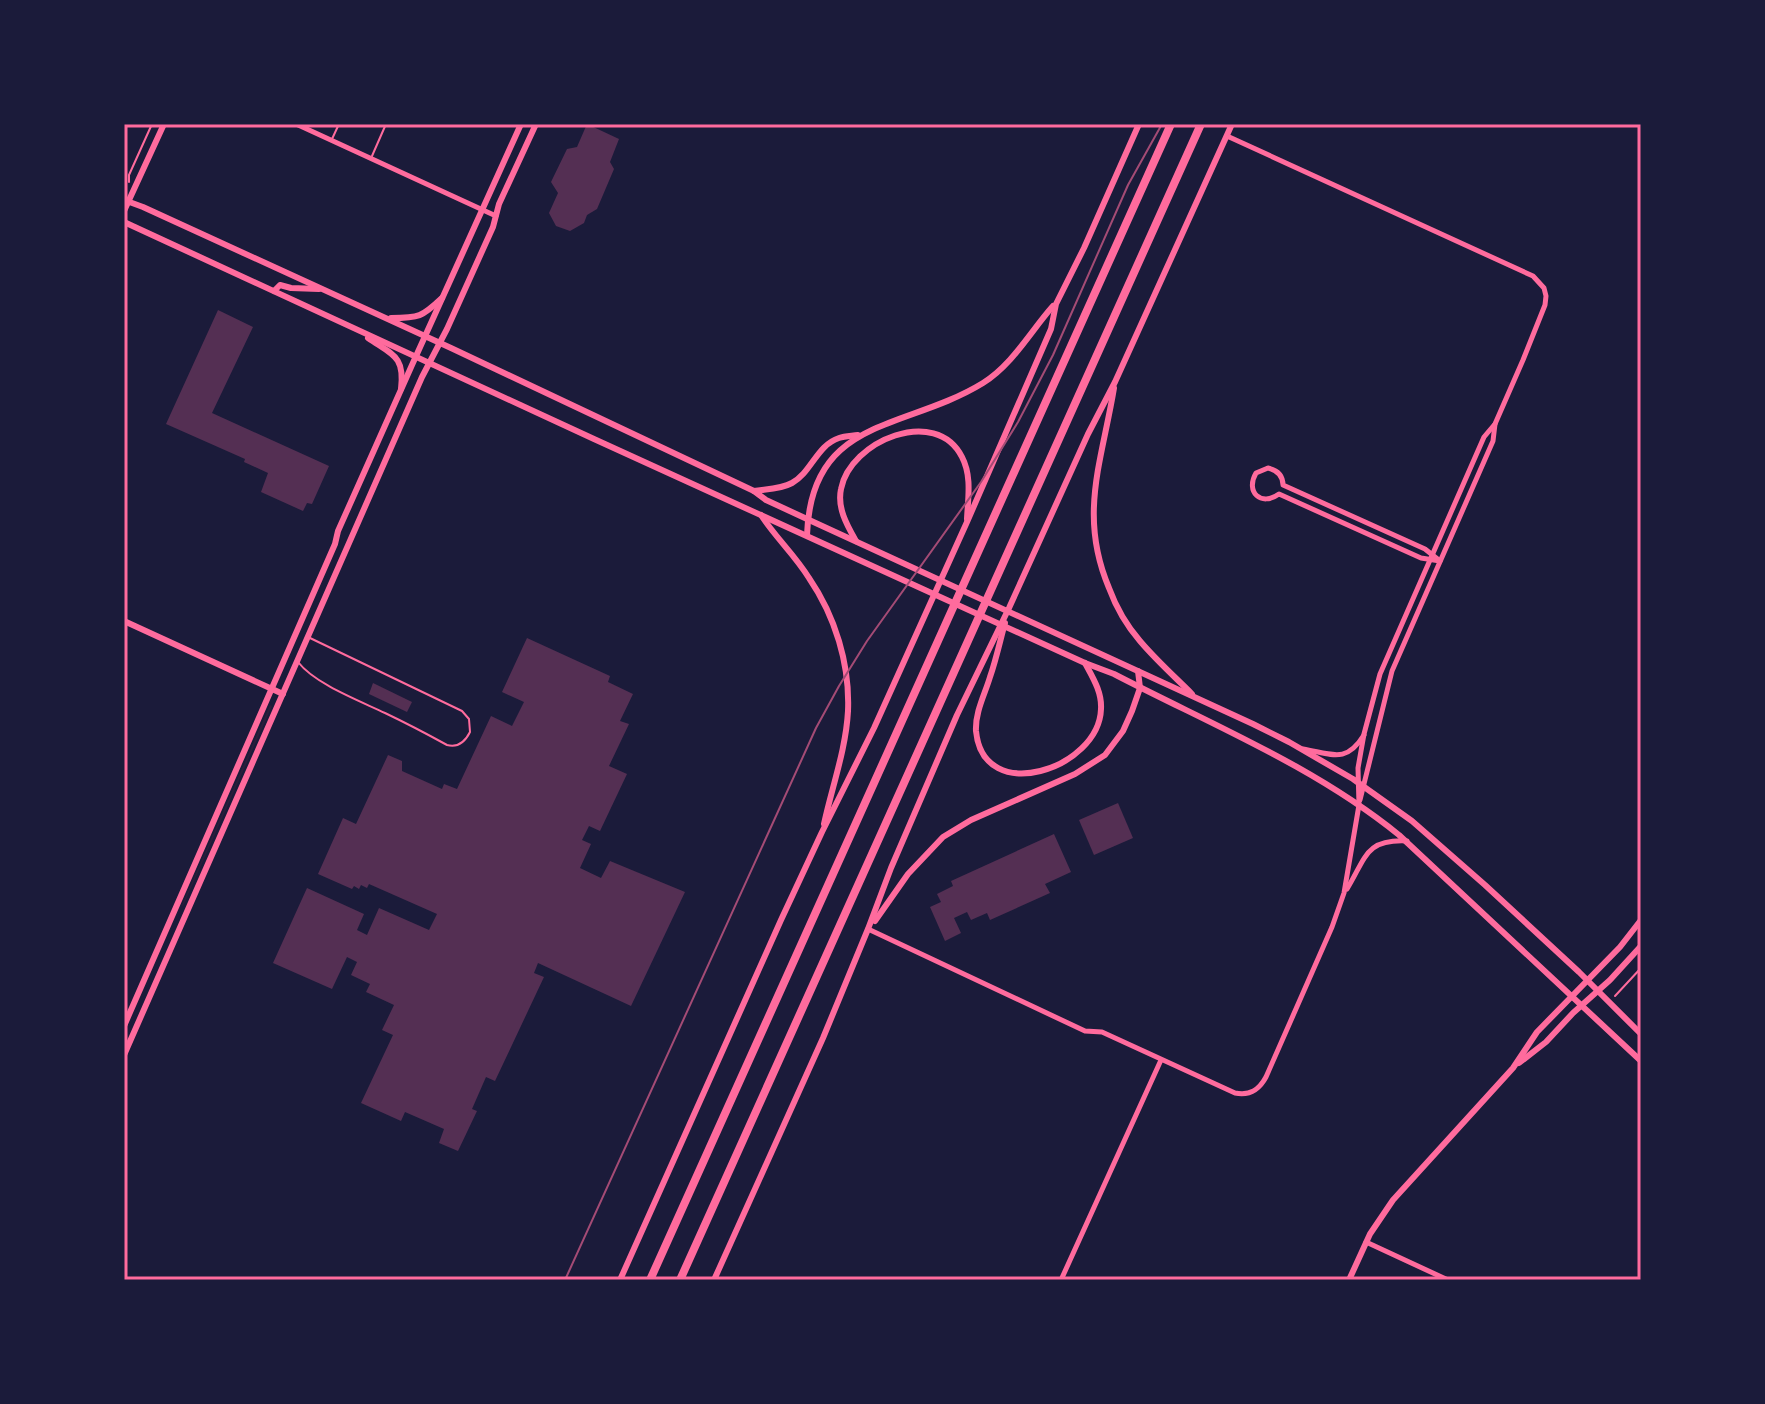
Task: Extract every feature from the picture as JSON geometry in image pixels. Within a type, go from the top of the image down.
[{"type":"highway","points":[[650,1280],[1171,124]]},
{"type":"highway","points":[[680,1280],[1201,124]]},
{"type":"main road","points":[[124,211],[164,124]]},
{"type":"main road","points":[[124,1026],[401,389],[521,124]]},
{"type":"main road","points":[[124,1055],[536,124]]},
{"type":"main road","points":[[620,1280],[781,920],[874,728],[967,522],[1051,329],[1056,304],[1139,124]]},
{"type":"main road","points":[[714,1280],[823,1038],[957,715],[1098,412],[1115,382],[1232,124]]},
{"type":"main road","points":[[126,201],[388,318],[754,491],[766,500],[1300,748],[1395,807],[1430,836],[1587,980],[1641,1034]]},
{"type":"main road","points":[[124,222],[1085,663],[1104,669],[1283,760],[1359,805],[1407,841],[1641,1061]]},
{"type":"main road","points":[[274,291],[280,285],[325,290]]},
{"type":"main road","points":[[388,318],[420,316],[442,298]]},
{"type":"main road","points":[[754,491],[791,484],[837,439],[861,434],[983,383],[1012,357],[1056,304]]},
{"type":"main road","points":[[352,327],[401,364],[401,389]]},
{"type":"main road","points":[[1115,382],[1093,504],[1093,535],[1098,557],[1114,601],[1132,631],[1195,697]]},
{"type":"main road","points":[[856,541],[841,506],[841,489],[846,474],[875,445],[908,432],[937,434],[958,450],[968,474],[967,522]]},
{"type":"main road","points":[[807,535],[812,491],[820,475],[839,450],[861,434]]},
{"type":"main road","points":[[761,515],[821,597],[834,627],[846,670],[846,726],[822,832]]},
{"type":"main road","points":[[1009,608],[976,722],[980,746],[998,767],[1022,774],[1044,771],[1065,761],[1084,745],[1098,725],[1101,707],[1098,689],[1085,663]]},
{"type":"main road","points":[[124,621],[283,694]]},
{"type":"main road","points":[[868,929],[908,874],[943,837],[971,820],[1075,774],[1105,755],[1123,731],[1140,688],[1138,671]]},
{"type":"main road","points":[[1349,1280],[1366,1242],[1393,1200],[1513,1068],[1537,1032],[1620,947],[1641,920]]},
{"type":"main road","points":[[1513,1068],[1546,1042],[1641,946]]},
{"type":"street","points":[[296,124],[496,216]]},
{"type":"street","points":[[1227,136],[1533,276],[1543,285],[1546,293],[1545,305],[1527,352],[1495,424],[1484,437],[1384,661],[1364,734],[1358,768],[1361,785]]},
{"type":"street","points":[[1344,893],[1361,785],[1392,671],[1493,441],[1495,424]]},
{"type":"street","points":[[1430,557],[1425,549],[1283,485],[1280,475],[1271,469],[1260,470],[1253,477],[1252,487],[1258,496],[1269,499],[1279,494],[1417,557],[1440,561]]},
{"type":"street","points":[[1300,748],[1343,755],[1355,748],[1364,734]]},
{"type":"street","points":[[868,929],[1085,1031],[1102,1032],[1235,1093],[1244,1094],[1257,1089],[1266,1077],[1344,893],[1367,853],[1387,841],[1407,841]]},
{"type":"street","points":[[1061,1280],[1161,1060]]},
{"type":"street","points":[[1366,1242],[1448,1280]]},
{"type":"lane","points":[[332,140],[339,124]]},
{"type":"lane","points":[[371,158],[386,124]]},
{"type":"lane","points":[[297,661],[308,673],[350,698],[447,745],[460,745],[470,732],[469,719],[462,711],[308,637],[302,619]]},
{"type":"path","points":[[129,175],[152,124]]},
{"type":"path","points":[[1618,994],[1641,968]]},
{"type":"shaded area","points":[[272,706],[183,906],[182,905]]},
{"type":"building","points":[[587,124],[619,139],[610,162],[614,169],[597,209],[587,215],[584,223],[570,231],[556,226],[549,213],[558,193],[551,182],[567,149],[577,147]]},
{"type":"building","points":[[218,310],[253,327],[212,413],[329,466],[312,504],[307,503],[303,511],[261,492],[268,473],[244,462],[245,459],[166,424]]},
{"type":"building","points":[[527,638],[610,676],[608,682],[633,694],[620,721],[629,724],[609,766],[627,774],[600,831],[589,826],[582,840],[591,844],[580,868],[601,878],[610,861],[685,892],[631,1006],[538,963],[534,973],[544,977],[495,1081],[486,1077],[472,1109],[477,1111],[458,1151],[439,1143],[444,1129],[405,1112],[401,1121],[361,1103],[393,1035],[382,1030],[394,1005],[366,992],[370,984],[351,975],[357,962],[347,957],[332,989],[273,963],[307,888],[364,914],[357,930],[367,935],[379,908],[429,930],[437,914],[369,884],[367,888],[361,885],[359,889],[354,886],[352,889],[318,874],[343,818],[356,824],[388,755],[402,761],[402,771],[442,789],[444,784],[457,789],[491,716],[512,726],[524,702],[502,692]]},
{"type":"building","points":[[373,683],[412,702],[407,712],[369,694]]},
{"type":"building","points":[[1118,803],[1133,838],[1094,855],[1079,820]]},
{"type":"building","points":[[1054,834],[1071,872],[1045,884],[1050,893],[990,920],[987,913],[971,920],[967,912],[954,918],[961,933],[945,941],[930,907],[941,902],[937,894],[953,886],[951,881]]},
{"type":"tram line","points":[[565,1280],[816,728],[867,641],[981,482],[1018,422],[1053,355],[1128,185],[1162,124]]}]
